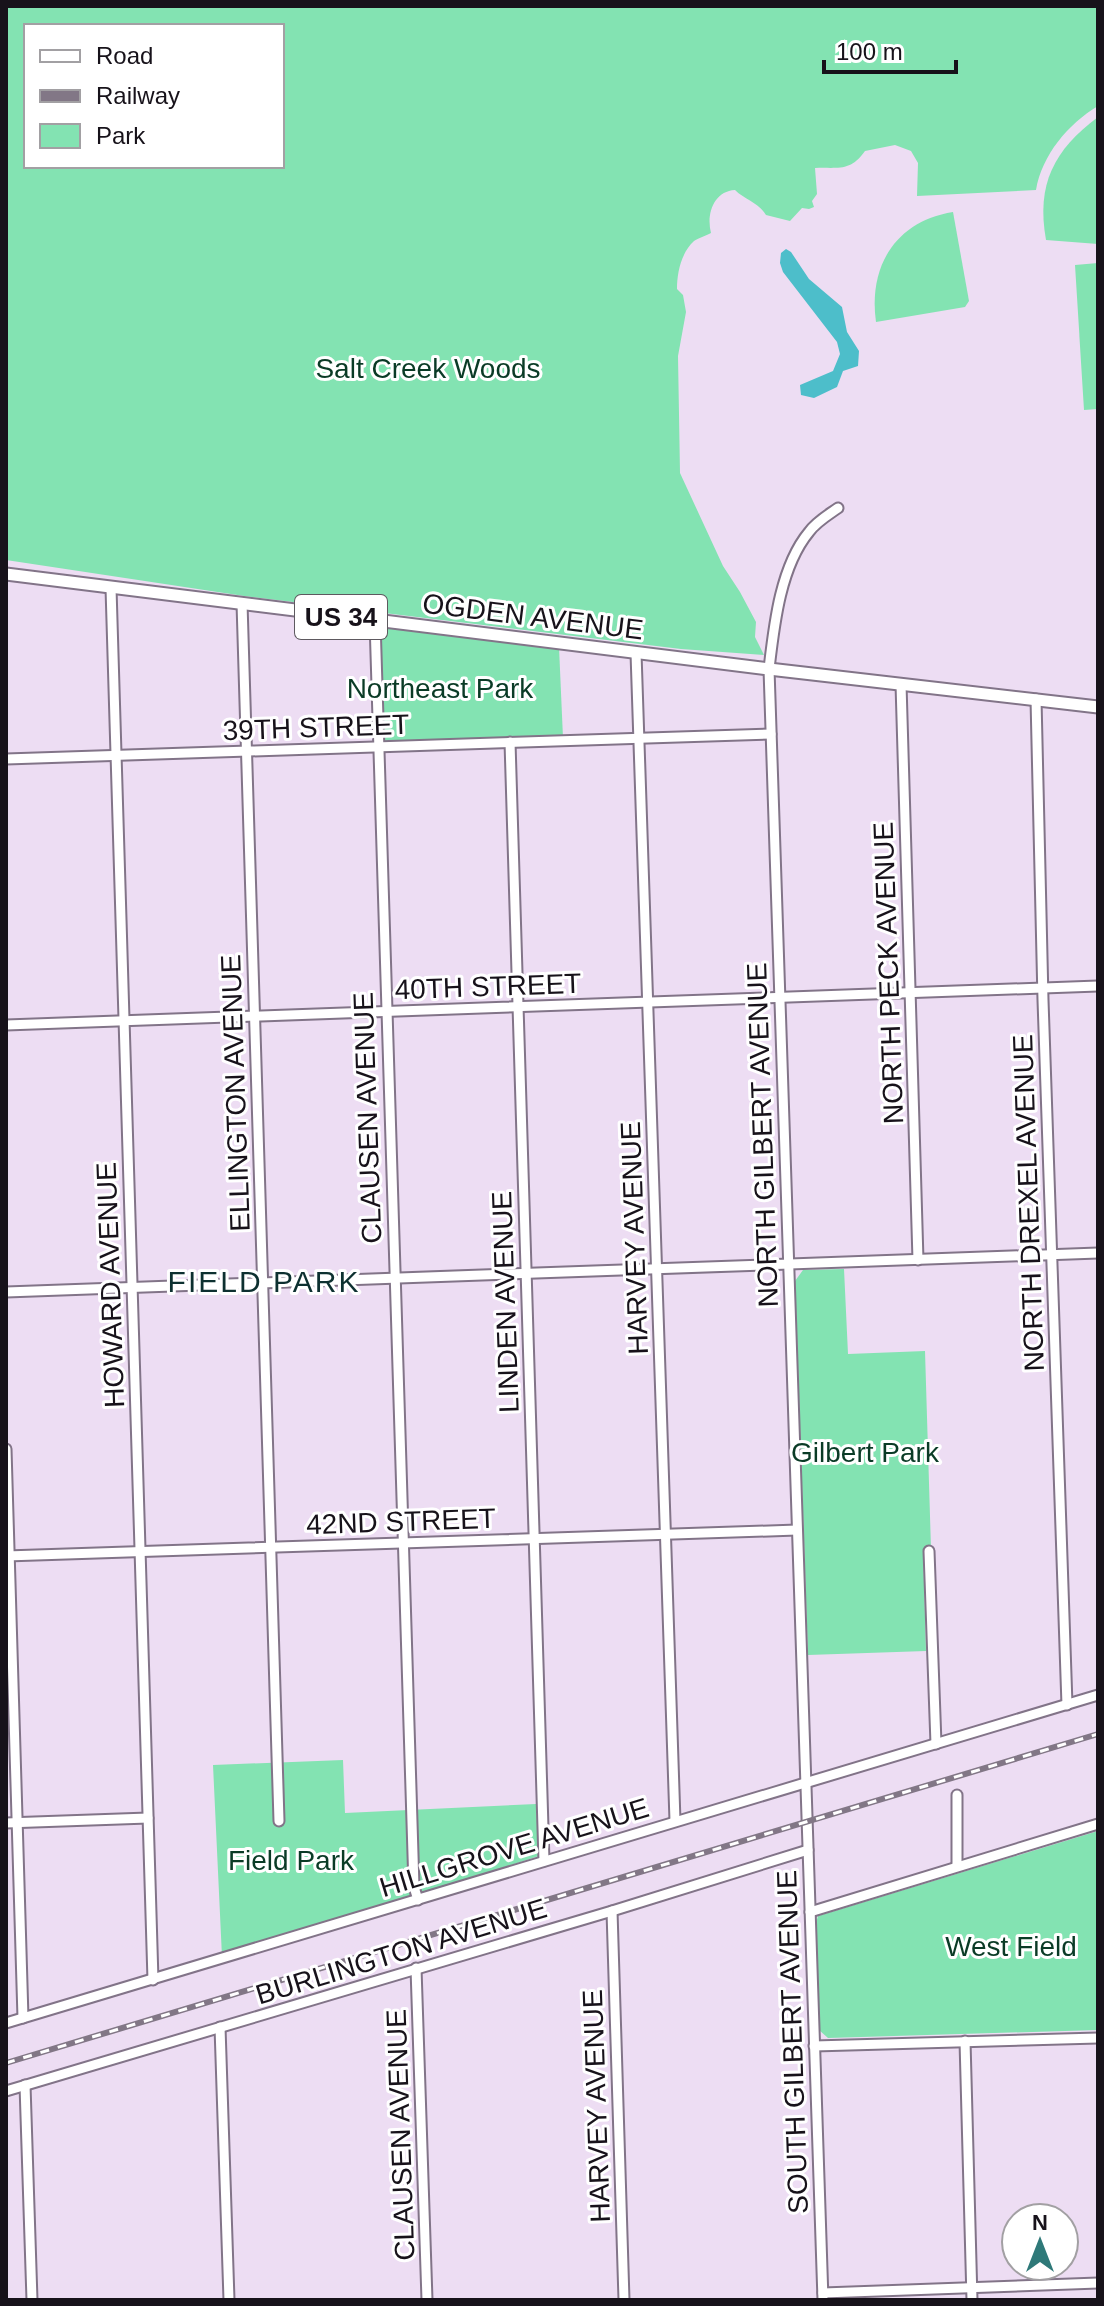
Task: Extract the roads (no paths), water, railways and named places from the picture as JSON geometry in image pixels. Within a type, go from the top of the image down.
[{"type":"main road","name":"OGDEN AVENUE","points":[[6,574],[769,669]]},
{"type":"main road","name":"US 34","points":[[769,669],[1098,707]]},
{"type":"street","name":"NORTH GILBERT AVENUE","points":[[805,1782],[769,669],[778,602],[799,547],[809,532],[838,508]]},
{"type":"street","name":"HOWARD AVENUE","points":[[111,588],[153,1980]]},
{"type":"street","name":"ELLINGTON AVENUE","points":[[242,603],[279,1821]]},
{"type":"street","name":"CLAUSEN AVENUE","points":[[375,621],[414,1887],[418,1900]]},
{"type":"street","name":"HARVEY AVENUE","points":[[636,653],[675,1821]]},
{"type":"street","name":"NORTH PECK AVENUE","points":[[901,684],[918,1260]]},
{"type":"street","name":"NORTH DREXEL AVENUE","points":[[1036,699],[1042,988],[1067,1705]]},
{"type":"street","name":"39TH STREET","points":[[6,759],[771,734]]},
{"type":"street","name":"LINDEN AVENUE","points":[[510,742],[544,1861]]},
{"type":"street","name":"40TH STREET","points":[[6,1025],[1098,986]]},
{"type":"street","points":[[6,1292],[1098,1253]]},
{"type":"street","points":[[6,1449],[11,1822],[23,2018]]},
{"type":"street","name":"42ND STREET","points":[[8,1556],[797,1530]]},
{"type":"street","points":[[929,1551],[936,1744]]},
{"type":"street","name":"HILLGROVE AVENUE","points":[[6,2023],[1098,1695]]},
{"type":"street","name":"SOUTH GILBERT AVENUE","points":[[805,1782],[823,2296]]},
{"type":"street","points":[[957,1795],[957,1865]]},
{"type":"street","points":[[11,1822],[148,1818]]},
{"type":"street","points":[[810,1912],[1098,1824]]},
{"type":"street","name":"BURLINGTON AVENUE","points":[[6,2091],[808,1850]]},
{"type":"street","name":"HARVEY AVENUE","points":[[612,1911],[624,2300]]},
{"type":"street","name":"CLAUSEN AVENUE","points":[[416,1968],[427,2300]]},
{"type":"street","points":[[220,2027],[229,2300]]},
{"type":"street","points":[[814,2046],[1098,2038]]},
{"type":"street","points":[[965,2041],[972,2300]]},
{"type":"street","points":[[25,2085],[32,2300]]},
{"type":"street","points":[[823,2296],[1098,2283]]},
{"type":"water","points":[[786,249],[809,279],[842,307],[847,332],[859,351],[858,366],[843,371],[837,387],[814,398],[801,395],[800,385],[833,371],[840,354],[837,342],[783,272],[781,253]]},
{"type":"railway","points":[[6,2063],[1098,1734]]},
{"type":"district","name":"FIELD PARK","points":[[264,1282]]},
{"type":"park label","name":"Salt Creek Woods","points":[[428,368]]},
{"type":"park label","name":"Northeast Park","points":[[440,688]]},
{"type":"park label","name":"Gilbert Park","points":[[865,1452]]},
{"type":"park label","name":"Field Park","points":[[291,1860]]},
{"type":"park label","name":"West Field","points":[[1011,1946]]}]
